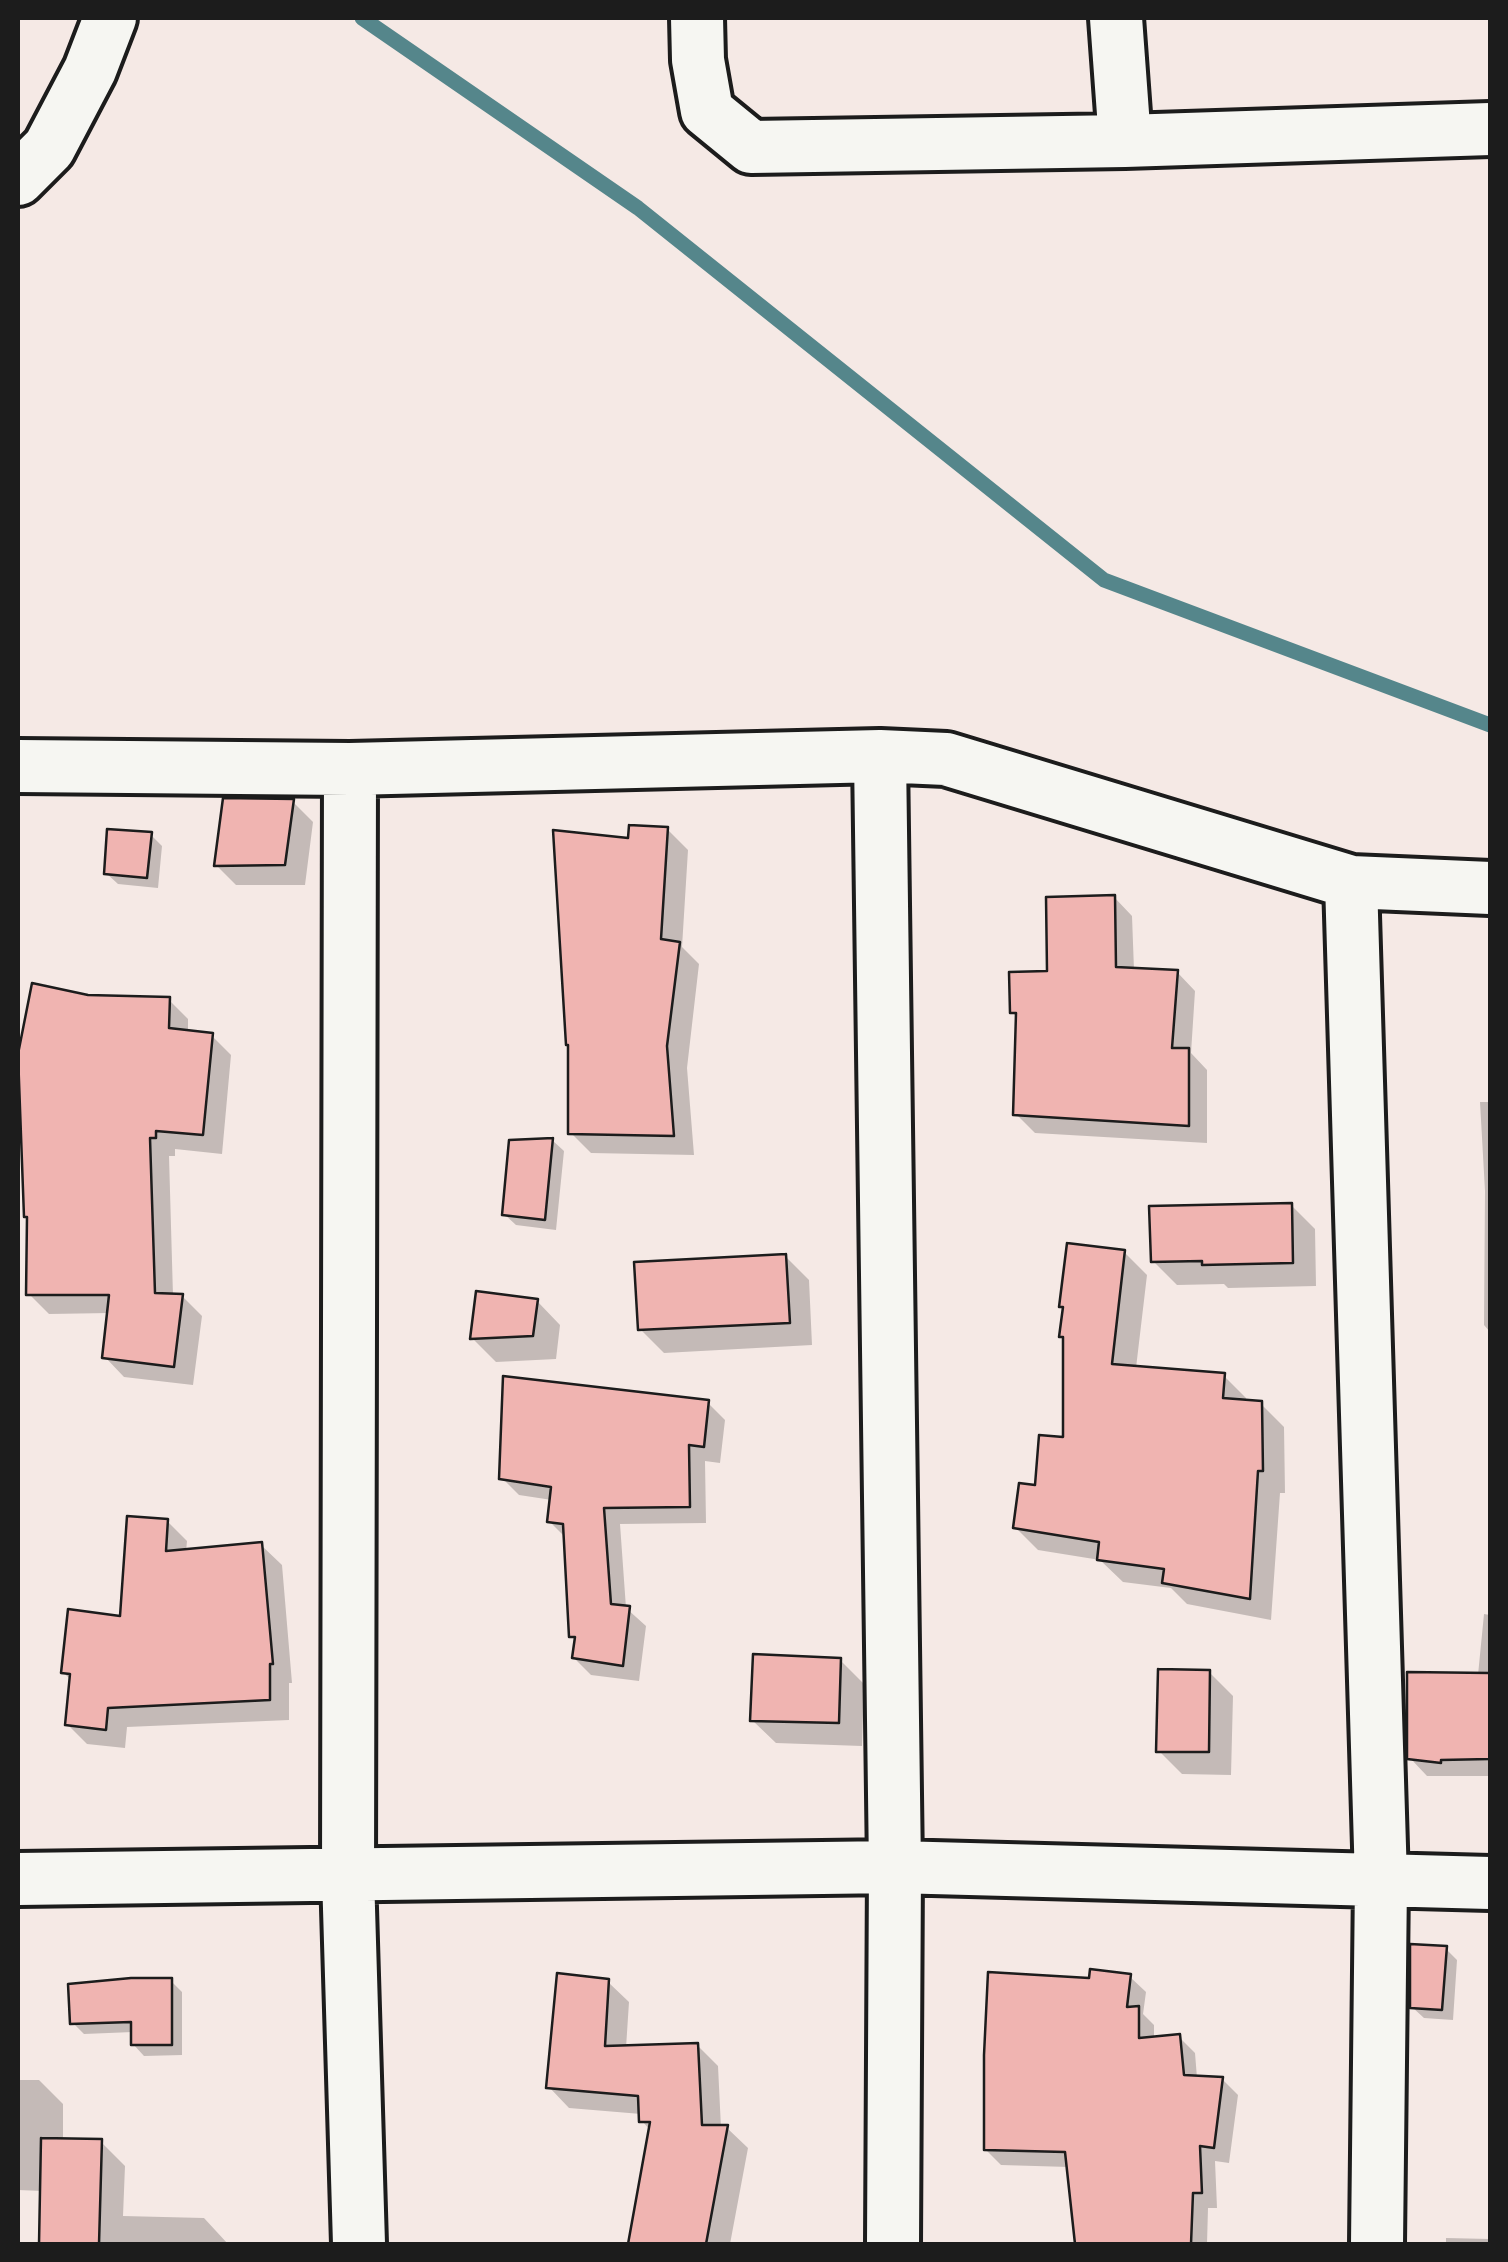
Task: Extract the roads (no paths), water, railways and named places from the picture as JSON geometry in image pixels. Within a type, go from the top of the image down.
[{"type":"street","points":[[18,179],[49,148],[90,70],[110,18]]},
{"type":"street","points":[[697,18],[698,60],[706,111],[751,148],[1490,129]]},
{"type":"street","points":[[1116,18],[1125,141]]},
{"type":"street","points":[[880,756],[895,1867],[893,2244]]},
{"type":"street","points":[[18,766],[350,770],[880,756],[946,758],[1351,882],[1490,888]]},
{"type":"street","points":[[350,770],[348,1875],[359,2244]]},
{"type":"street","points":[[1351,882],[1381,1880],[1377,2244]]},
{"type":"street","points":[[18,1879],[895,1867],[1490,1882]]},
{"type":"waterway","points":[[362,18],[638,208],[1104,580],[1490,725]]}]
